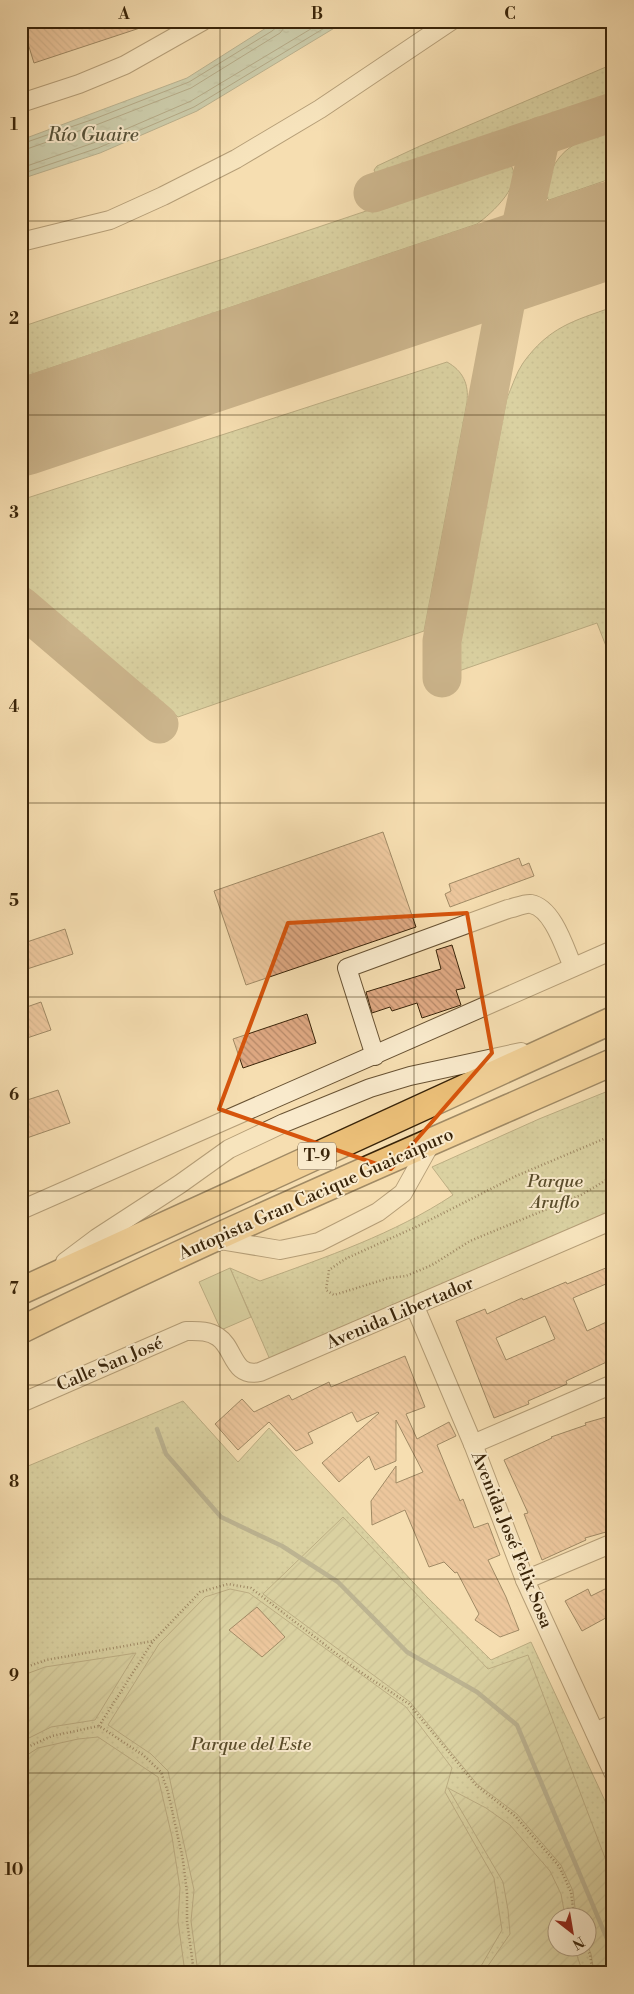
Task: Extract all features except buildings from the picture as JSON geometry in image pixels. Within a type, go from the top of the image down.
[{"type":"highway","name":"Autopista Gran Cacique Guaicaipuro","points":[[21,1289],[613,1020]]},
{"type":"highway","name":"Autopista Gran Cacique Guaicaipuro","points":[[21,1330],[112,1285],[213,1239],[613,1062]]},
{"type":"street","points":[[25,100],[79,84],[125,66],[204,21]]},
{"type":"street","points":[[21,242],[110,220],[236,159],[320,108],[452,21]]},
{"type":"street","points":[[374,1056],[347,968],[508,909],[531,904],[546,912],[556,928],[573,967]]},
{"type":"street","points":[[21,1210],[613,950]]},
{"type":"street","points":[[21,1289],[58,1268],[97,1238],[180,1184],[229,1149],[284,1123],[370,1088],[410,1076],[492,1060],[570,1040]]},
{"type":"street","points":[[213,1239],[280,1250],[318,1242],[378,1212],[402,1193],[432,1141]]},
{"type":"street","name":"Avenida Libertador","points":[[199,1331],[217,1336],[223,1341],[238,1366],[251,1374],[415,1307],[613,1220]]},
{"type":"street","name":"Avenida José Felix Sosa","points":[[415,1307],[473,1444],[526,1580],[613,1772]]},
{"type":"street","name":"Calle San José","points":[[21,1403],[186,1331],[199,1331]]},
{"type":"street","points":[[473,1444],[613,1384]]},
{"type":"street","points":[[526,1580],[613,1543]]},
{"type":"street","points":[[595,1732],[613,1724]]},
{"type":"path","points":[[613,1135],[516,1176],[418,1226],[345,1259],[329,1270],[326,1290],[334,1295],[388,1278],[406,1276],[432,1265],[470,1241],[581,1195],[613,1176]]},
{"type":"path","points":[[21,1750],[52,1736],[99,1726],[153,1641],[200,1592],[228,1584],[251,1588],[352,1666],[409,1704],[476,1785],[515,1816],[559,1866],[571,1892],[573,1906]]},
{"type":"path","points":[[21,1669],[46,1660],[153,1641]]},
{"type":"path","points":[[99,1726],[142,1755],[161,1772],[168,1792],[183,1860],[187,1893],[187,1921],[194,1973]]},
{"type":"path","points":[[590,1956],[593,1973]]},
{"type":"highlighted area","points":[[467,913],[492,1053],[391,1169],[219,1109],[288,923]]},
{"type":"green space","points":[[613,64],[613,97],[381,175],[377,176],[374,170],[377,166],[420,146]]},
{"type":"green space","points":[[613,128],[613,178],[549,200],[546,196],[546,191],[553,168],[558,159],[573,145],[592,135]]},
{"type":"green space","points":[[509,163],[514,179],[510,188],[498,205],[477,224],[21,378],[21,327]]},
{"type":"green space","points":[[613,307],[613,664],[597,623],[453,673],[507,398],[516,376],[523,363],[533,351],[552,333],[574,321]]},
{"type":"green space","points":[[447,362],[464,379],[467,389],[467,402],[424,631],[178,717],[21,582],[21,500]]},
{"type":"green space","name":"Parque Aruflo","points":[[613,1089],[613,1214],[271,1362],[230,1268],[260,1281],[335,1254],[407,1222],[453,1195],[432,1167],[539,1119]]},
{"type":"green space","points":[[230,1268],[251,1317],[221,1330],[199,1282]]},
{"type":"green space","name":"Parque del Este","points":[[183,1401],[238,1462],[269,1428],[427,1597],[491,1660],[531,1642],[613,1818],[613,1973],[21,1973],[21,1469]]},
{"type":"green space","points":[[343,1517],[488,1669],[528,1655],[613,1879],[613,1973],[594,1973],[591,1956],[596,1956],[596,1906],[575,1906],[573,1891],[561,1865],[517,1814],[477,1784],[410,1702],[263,1594]]},
{"type":"green space","points":[[230,1589],[249,1593],[406,1707],[452,1768],[445,1792],[494,1878],[502,1930],[477,1973],[198,1973],[191,1921],[194,1890],[168,1771],[151,1754],[108,1725],[159,1644],[205,1597]]},
{"type":"green space","points":[[136,1653],[95,1720],[51,1727],[21,1742],[21,1676],[45,1667]]},
{"type":"green space","points":[[98,1737],[158,1777],[172,1837],[180,1888],[178,1921],[185,1973],[21,1973],[21,1759],[38,1748],[78,1739]]},
{"type":"green space","points":[[448,1788],[486,1808],[510,1825],[550,1871],[561,1894],[563,1906],[546,1906],[546,1956],[577,1956],[583,1973],[483,1973],[510,1934],[503,1882]]},
{"type":"water","name":"Río Guaire","points":[[277,21],[346,21],[197,111],[100,153],[21,179],[21,140],[187,78]]},
{"type":"waterway","points":[[157,1429],[166,1454],[221,1517],[282,1546],[338,1582],[407,1652],[477,1692],[517,1725],[613,1953]]},
{"type":"taxiway","points":[[373,193],[613,112]]},
{"type":"taxiway","points":[[442,678],[442,641],[513,263],[541,136]]},
{"type":"taxiway","points":[[21,606],[159,724]]},
{"type":"runway","points":[[21,428],[613,229]]}]
